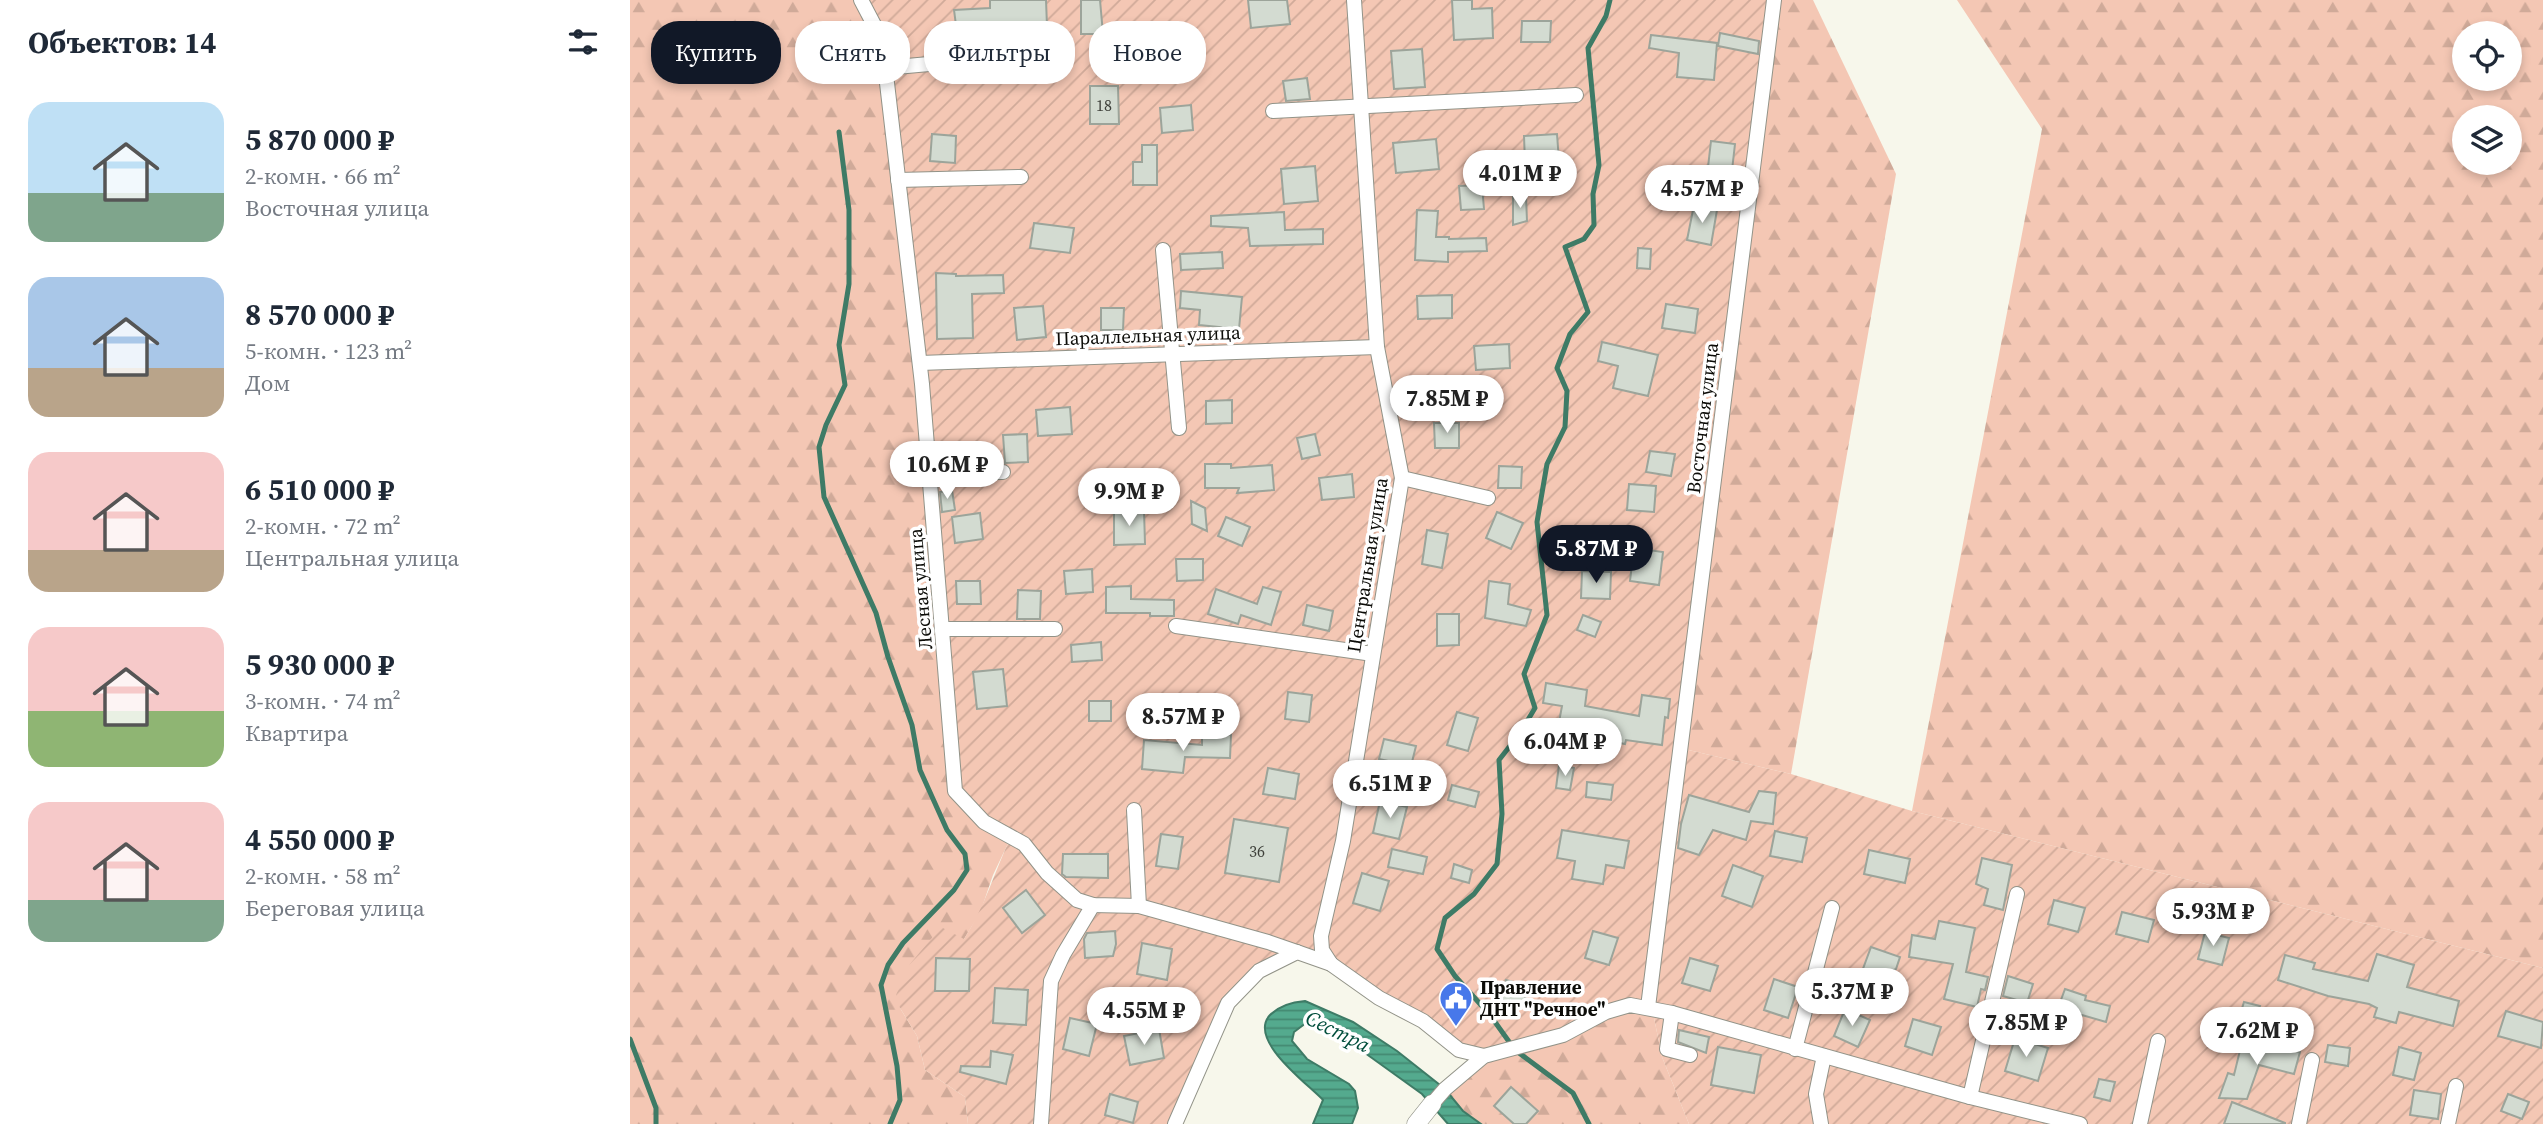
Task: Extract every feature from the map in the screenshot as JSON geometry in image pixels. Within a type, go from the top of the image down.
[{"type":"street","name":"Лесная улица","points":[[861,0],[872,21]]},
{"type":"street","name":"Центральная улица","points":[[1331,964],[1322,950],[1321,936],[1343,841],[1402,478],[1377,347],[1354,0]]},
{"type":"street","name":"Восточная улица","points":[[1648,1007],[1774,0]]},
{"type":"street","name":"Лесная улица","points":[[887,84],[920,363],[955,791],[984,822],[1024,844],[1063,890],[1077,900],[1093,905],[1139,906],[1255,938],[1331,964],[1379,998],[1423,1021],[1459,1050],[1484,1056]]},
{"type":"street","points":[[1273,111],[1576,96]]},
{"type":"street","points":[[898,180],[1021,177]]},
{"type":"street","points":[[1163,250],[1178,428]]},
{"type":"street","name":"Параллельная улица","points":[[920,363],[1377,347]]},
{"type":"street","points":[[930,473],[1003,472]]},
{"type":"street","points":[[1402,478],[1488,498]]},
{"type":"street","points":[[1175,626],[1373,654]]},
{"type":"street","points":[[942,629],[1055,629]]},
{"type":"street","points":[[1134,810],[1139,906]]},
{"type":"street","points":[[1970,1097],[2017,894]]},
{"type":"street","points":[[1041,1124],[1051,981],[1093,905]]},
{"type":"street","points":[[1796,1049],[1832,908]]},
{"type":"street","points":[[1175,1124],[1228,1003],[1259,971],[1297,952]]},
{"type":"street","points":[[1416,1124],[1445,1089],[1484,1056],[1511,1051],[1563,1035],[1606,1013],[1630,1005],[1672,1013],[1970,1097],[2080,1124]]},
{"type":"street","points":[[1672,1013],[1667,1049],[1690,1055]]},
{"type":"street","points":[[2140,1124],[2158,1041]]},
{"type":"street","points":[[1821,1124],[1816,1094],[1824,1056]]},
{"type":"street","points":[[2299,1124],[2312,1060]]},
{"type":"street","points":[[2448,1124],[2456,1086]]},
{"type":"green space","points":[[630,0],[861,0],[872,21],[795,21],[795,84],[889,84],[1011,837],[993,875],[980,913],[964,939],[900,1008],[917,1036],[925,1070],[965,1097],[968,1124],[630,1124]]},
{"type":"green space","points":[[861,0],[1774,0],[1680,748],[1791,774],[1912,811],[2543,968],[2543,1124],[1689,1124],[1662,1057],[1652,1008],[1630,1005],[1489,1055],[1459,1050],[1302,954],[1259,971],[1228,1003],[1175,1124],[968,1124],[965,1097],[925,1070],[917,1036],[900,1008],[896,995],[910,964],[941,927],[964,939],[984,902],[1011,837],[955,791],[886,84],[910,84],[910,21],[872,21]]},
{"type":"green space","points":[[1774,0],[1813,0],[1896,174],[1791,774],[1680,748]]},
{"type":"green space","points":[[1957,0],[2543,0],[2543,968],[1912,811],[2042,129]]},
{"type":"green space","points":[[1652,1008],[1662,1057],[1689,1124],[1481,1124],[1463,1111],[1449,1094],[1489,1055],[1606,1012]]},
{"type":"water","name":"Сестра","points":[[1305,1001],[1353,1022],[1397,1051],[1445,1089],[1463,1111],[1481,1124],[1448,1124],[1422,1094],[1365,1053],[1306,1023],[1294,1032],[1292,1041],[1307,1059],[1349,1084],[1355,1091],[1358,1108],[1352,1124],[1313,1124],[1323,1100],[1282,1061],[1266,1037],[1265,1025],[1270,1015],[1278,1009]]},
{"type":"building","points":[[990,0],[1046,0],[1047,21],[955,21],[954,10],[990,8]]},
{"type":"building","points":[[1081,0],[1100,0],[1102,21],[1089,21],[1089,34],[1081,34]]},
{"type":"building","points":[[1248,0],[1287,0],[1290,24],[1251,28]]},
{"type":"building","points":[[1452,0],[1472,0],[1472,9],[1492,8],[1493,38],[1454,40]]},
{"type":"building","points":[[1522,21],[1551,21],[1550,42],[1521,42]]},
{"type":"building","points":[[1720,33],[1759,41],[1758,54],[1718,46]]},
{"type":"building","points":[[1651,35],[1717,43],[1714,80],[1677,77],[1679,53],[1649,48]]},
{"type":"building","points":[[1422,49],[1425,87],[1394,89],[1391,51]]},
{"type":"building","points":[[1307,78],[1310,99],[1286,101],[1283,81]]},
{"type":"building","points":[[1090,86],[1118,86],[1119,124],[1090,124]]},
{"type":"building","points":[[1191,105],[1193,130],[1162,133],[1160,108]]},
{"type":"building","points":[[932,134],[956,136],[955,163],[930,161]]},
{"type":"building","points":[[1557,134],[1559,161],[1525,163],[1524,136]]},
{"type":"building","points":[[1436,139],[1439,169],[1396,173],[1393,143]]},
{"type":"building","points":[[1711,141],[1735,144],[1731,179],[1707,176]]},
{"type":"building","points":[[1142,145],[1157,145],[1157,185],[1133,185],[1133,162],[1142,162]]},
{"type":"building","points":[[1315,166],[1318,201],[1284,204],[1281,169]]},
{"type":"building","points":[[1664,178],[1683,180],[1681,197],[1663,195]]},
{"type":"building","points":[[1482,185],[1484,209],[1461,210],[1459,186]]},
{"type":"building","points":[[1513,196],[1526,196],[1527,221],[1513,225]]},
{"type":"building","points":[[1694,205],[1717,210],[1711,245],[1687,240]]},
{"type":"building","points":[[1417,210],[1438,211],[1436,237],[1486,238],[1487,251],[1448,252],[1448,262],[1415,260]]},
{"type":"building","points":[[1284,212],[1285,230],[1323,229],[1323,244],[1250,246],[1248,228],[1211,226],[1211,216]]},
{"type":"building","points":[[1034,223],[1074,228],[1070,253],[1030,248]]},
{"type":"building","points":[[1638,248],[1651,249],[1650,269],[1637,268]]},
{"type":"building","points":[[1222,252],[1223,268],[1181,270],[1180,254]]},
{"type":"building","points":[[936,273],[956,276],[1003,275],[1004,293],[972,294],[973,338],[937,339]]},
{"type":"building","points":[[1181,291],[1242,297],[1239,329],[1199,325],[1200,310],[1180,308]]},
{"type":"building","points":[[1452,295],[1452,318],[1418,319],[1417,296]]},
{"type":"building","points":[[1666,304],[1698,309],[1695,333],[1662,328]]},
{"type":"building","points":[[1043,306],[1046,337],[1017,340],[1014,308]]},
{"type":"building","points":[[1101,308],[1124,308],[1123,330],[1101,330]]},
{"type":"building","points":[[1602,342],[1658,355],[1648,396],[1613,388],[1618,366],[1598,361]]},
{"type":"building","points":[[1509,344],[1510,368],[1476,370],[1474,346]]},
{"type":"building","points":[[1232,400],[1232,423],[1206,424],[1206,401]]},
{"type":"building","points":[[1070,407],[1072,434],[1038,436],[1036,410]]},
{"type":"building","points":[[1434,423],[1459,423],[1459,448],[1435,448]]},
{"type":"building","points":[[1027,434],[1028,462],[1005,463],[1003,435]]},
{"type":"building","points":[[1315,434],[1320,455],[1302,459],[1297,438]]},
{"type":"building","points":[[958,442],[960,460],[941,462],[939,444]]},
{"type":"building","points":[[1650,451],[1675,454],[1671,476],[1646,472]]},
{"type":"building","points":[[1205,464],[1231,464],[1231,468],[1272,465],[1274,490],[1237,493],[1239,488],[1205,488]]},
{"type":"building","points":[[1499,466],[1522,467],[1521,488],[1498,488]]},
{"type":"building","points":[[1352,474],[1354,497],[1322,500],[1319,478]]},
{"type":"building","points":[[1629,484],[1656,486],[1654,512],[1627,510]]},
{"type":"building","points":[[952,490],[955,510],[942,512],[940,492]]},
{"type":"building","points":[[1191,501],[1205,508],[1207,531],[1192,524]]},
{"type":"building","points":[[1144,510],[1145,544],[1114,545],[1114,511]]},
{"type":"building","points":[[1497,512],[1523,523],[1511,549],[1486,538]]},
{"type":"building","points":[[980,513],[983,539],[955,543],[952,517]]},
{"type":"building","points":[[1226,517],[1250,527],[1242,546],[1218,536]]},
{"type":"building","points":[[1427,530],[1448,534],[1442,568],[1422,564]]},
{"type":"building","points":[[1560,542],[1595,548],[1592,566],[1557,561]]},
{"type":"building","points":[[1634,548],[1663,552],[1659,585],[1630,581]]},
{"type":"building","points":[[1176,559],[1203,559],[1203,580],[1177,581]]},
{"type":"building","points":[[1092,569],[1093,592],[1066,594],[1064,571]]},
{"type":"building","points":[[1582,571],[1611,572],[1610,599],[1581,598]]},
{"type":"building","points":[[956,581],[980,581],[981,604],[957,604]]},
{"type":"building","points":[[1489,581],[1510,584],[1508,604],[1531,610],[1526,626],[1485,618]]},
{"type":"building","points":[[1131,586],[1131,599],[1174,600],[1174,616],[1106,613],[1106,587]]},
{"type":"building","points":[[1263,587],[1281,592],[1271,625],[1241,615],[1238,624],[1208,614],[1216,589],[1257,604]]},
{"type":"building","points":[[1018,590],[1041,591],[1040,619],[1017,619]]},
{"type":"building","points":[[1307,605],[1333,611],[1329,631],[1303,625]]},
{"type":"building","points":[[1437,614],[1459,614],[1459,645],[1437,646]]},
{"type":"building","points":[[1583,615],[1601,622],[1595,637],[1577,630]]},
{"type":"building","points":[[1101,642],[1102,660],[1072,662],[1071,645]]},
{"type":"building","points":[[1003,669],[1007,706],[977,709],[973,672]]},
{"type":"building","points":[[1546,683],[1587,690],[1585,706],[1639,716],[1642,695],[1670,699],[1662,745],[1626,740],[1625,744],[1604,740],[1606,730],[1559,722],[1562,706],[1543,703]]},
{"type":"building","points":[[1288,692],[1312,695],[1309,722],[1285,719]]},
{"type":"building","points":[[1089,701],[1111,701],[1111,721],[1089,721]]},
{"type":"building","points":[[1457,712],[1478,718],[1468,751],[1447,745]]},
{"type":"building","points":[[1202,734],[1231,735],[1230,758],[1185,757],[1183,773],[1142,769],[1144,740],[1202,745]]},
{"type":"building","points":[[1384,739],[1416,746],[1411,766],[1379,759]]},
{"type":"building","points":[[1559,765],[1574,768],[1570,790],[1556,788]]},
{"type":"building","points":[[1268,768],[1299,774],[1295,799],[1263,794]]},
{"type":"building","points":[[1587,782],[1613,785],[1611,800],[1586,797]]},
{"type":"building","points":[[1452,785],[1479,792],[1475,807],[1448,800]]},
{"type":"building","points":[[1759,791],[1776,793],[1773,824],[1751,821],[1746,840],[1713,830],[1699,855],[1678,848],[1689,795],[1749,812]]},
{"type":"building","points":[[1380,801],[1407,807],[1399,839],[1373,833]]},
{"type":"building","points":[[1234,819],[1288,828],[1279,882],[1225,873]]},
{"type":"building","points":[[1562,830],[1629,841],[1624,868],[1606,865],[1603,884],[1572,879],[1575,861],[1557,858]]},
{"type":"building","points":[[1775,831],[1807,838],[1802,862],[1770,856]]},
{"type":"building","points":[[1161,834],[1183,837],[1178,869],[1156,866]]},
{"type":"building","points":[[1392,849],[1427,857],[1423,874],[1388,867]]},
{"type":"building","points":[[1869,850],[1910,859],[1905,883],[1864,874]]},
{"type":"building","points":[[1063,854],[1108,854],[1108,878],[1066,877],[1062,874]]},
{"type":"building","points":[[1982,858],[2012,865],[2003,910],[1984,905],[1988,889],[1976,884]]},
{"type":"building","points":[[1454,864],[1472,870],[1469,883],[1451,878]]},
{"type":"building","points":[[1733,865],[1763,876],[1752,907],[1722,896]]},
{"type":"building","points":[[1362,873],[1389,881],[1380,911],[1353,903]]},
{"type":"building","points":[[1026,890],[1045,915],[1022,933],[1003,908]]},
{"type":"building","points":[[2054,900],[2085,908],[2078,932],[2048,924]]},
{"type":"building","points":[[2122,912],[2154,920],[2148,942],[2116,934]]},
{"type":"building","points":[[1939,921],[1975,928],[1966,972],[1988,977],[1985,990],[1981,989],[1977,1007],[1944,999],[1953,964],[1909,957],[1912,935],[1935,939]]},
{"type":"building","points":[[1115,931],[1113,956],[1085,958],[1084,939],[1087,933]]},
{"type":"building","points":[[1593,931],[1618,938],[1609,965],[1585,958]]},
{"type":"building","points":[[2205,932],[2229,938],[2222,965],[2198,959]]},
{"type":"building","points":[[1142,943],[1172,949],[1167,980],[1137,974]]},
{"type":"building","points":[[1871,947],[1900,957],[1896,969],[1872,981],[1860,977]]},
{"type":"building","points":[[2377,954],[2414,965],[2407,987],[2459,1001],[2453,1026],[2399,1012],[2396,1023],[2374,1017],[2377,1008],[2369,1004],[2328,996],[2278,980],[2285,955],[2315,963],[2313,969],[2368,981]]},
{"type":"building","points":[[936,958],[970,959],[969,991],[935,991]]},
{"type":"building","points":[[1690,958],[1718,966],[1710,991],[1682,983]]},
{"type":"building","points":[[2008,976],[2033,984],[2027,1003],[2003,996]]},
{"type":"building","points":[[1774,979],[1798,987],[1788,1018],[1764,1010]]},
{"type":"building","points":[[1506,980],[1529,986],[1523,1006],[1501,1000]]},
{"type":"building","points":[[995,988],[1028,990],[1026,1025],[993,1023]]},
{"type":"building","points":[[2065,989],[2086,996],[2085,1000],[2110,1006],[2106,1022],[2058,1008]]},
{"type":"building","points":[[2244,1002],[2260,1006],[2255,1022],[2239,1018]]},
{"type":"building","points":[[1845,1009],[1870,1020],[1858,1047],[1834,1036]]},
{"type":"building","points":[[2506,1011],[2543,1022],[2541,1048],[2498,1036]]},
{"type":"building","points":[[1070,1018],[1097,1024],[1089,1056],[1063,1049]]},
{"type":"building","points":[[1913,1019],[1941,1027],[1932,1055],[1905,1046]]},
{"type":"building","points":[[1159,1029],[1164,1058],[1130,1065],[1124,1036]]},
{"type":"building","points":[[1679,1030],[1709,1037],[1706,1053],[1678,1042]]},
{"type":"building","points":[[2015,1038],[2048,1048],[2038,1081],[2005,1071]]},
{"type":"building","points":[[2243,1038],[2300,1052],[2294,1074],[2259,1065],[2247,1099],[2219,1098],[2228,1073],[2234,1075]]},
{"type":"building","points":[[2328,1045],[2350,1048],[2348,1066],[2325,1062]]},
{"type":"building","points":[[1718,1047],[1761,1055],[1754,1093],[1711,1085]]},
{"type":"building","points":[[2399,1047],[2421,1053],[2414,1080],[2393,1075]]},
{"type":"building","points":[[991,1051],[1013,1055],[1006,1084],[960,1072],[961,1066],[990,1067]]},
{"type":"building","points":[[2099,1079],[2115,1082],[2110,1101],[2094,1097]]},
{"type":"building","points":[[1511,1087],[1538,1111],[1526,1124],[1514,1124],[1494,1106]]},
{"type":"building","points":[[2414,1090],[2441,1094],[2438,1119],[2410,1115]]},
{"type":"building","points":[[1110,1094],[1138,1102],[1133,1123],[1105,1115]]},
{"type":"building","points":[[2508,1094],[2529,1102],[2522,1119],[2501,1111]]},
{"type":"building","points":[[2232,1102],[2285,1123],[2285,1124],[2224,1124]]},
{"type":"waterway","points":[[1589,1124],[1573,1093],[1515,1050],[1490,1015],[1455,976],[1437,949],[1445,918],[1474,894],[1497,864],[1502,814],[1499,760],[1535,708],[1524,674],[1547,615],[1537,522],[1547,464],[1565,427],[1567,391],[1557,368],[1570,334],[1588,312],[1565,247],[1584,239],[1594,225],[1593,194],[1599,165],[1588,48],[1606,16],[1610,0]]},
{"type":"waterway","points":[[839,132],[849,210],[849,284],[839,345],[845,385],[819,447],[824,497],[876,613],[912,725],[920,770],[947,830],[965,854],[967,870],[954,890],[903,943],[888,965],[881,985],[897,1066],[900,1100],[890,1124]]},
{"type":"waterway","points":[[630,1039],[656,1108],[656,1124]]},
{"type":"place","name":"Правление ДНТ \"Речное\"","points":[[1456,1028]]}]
